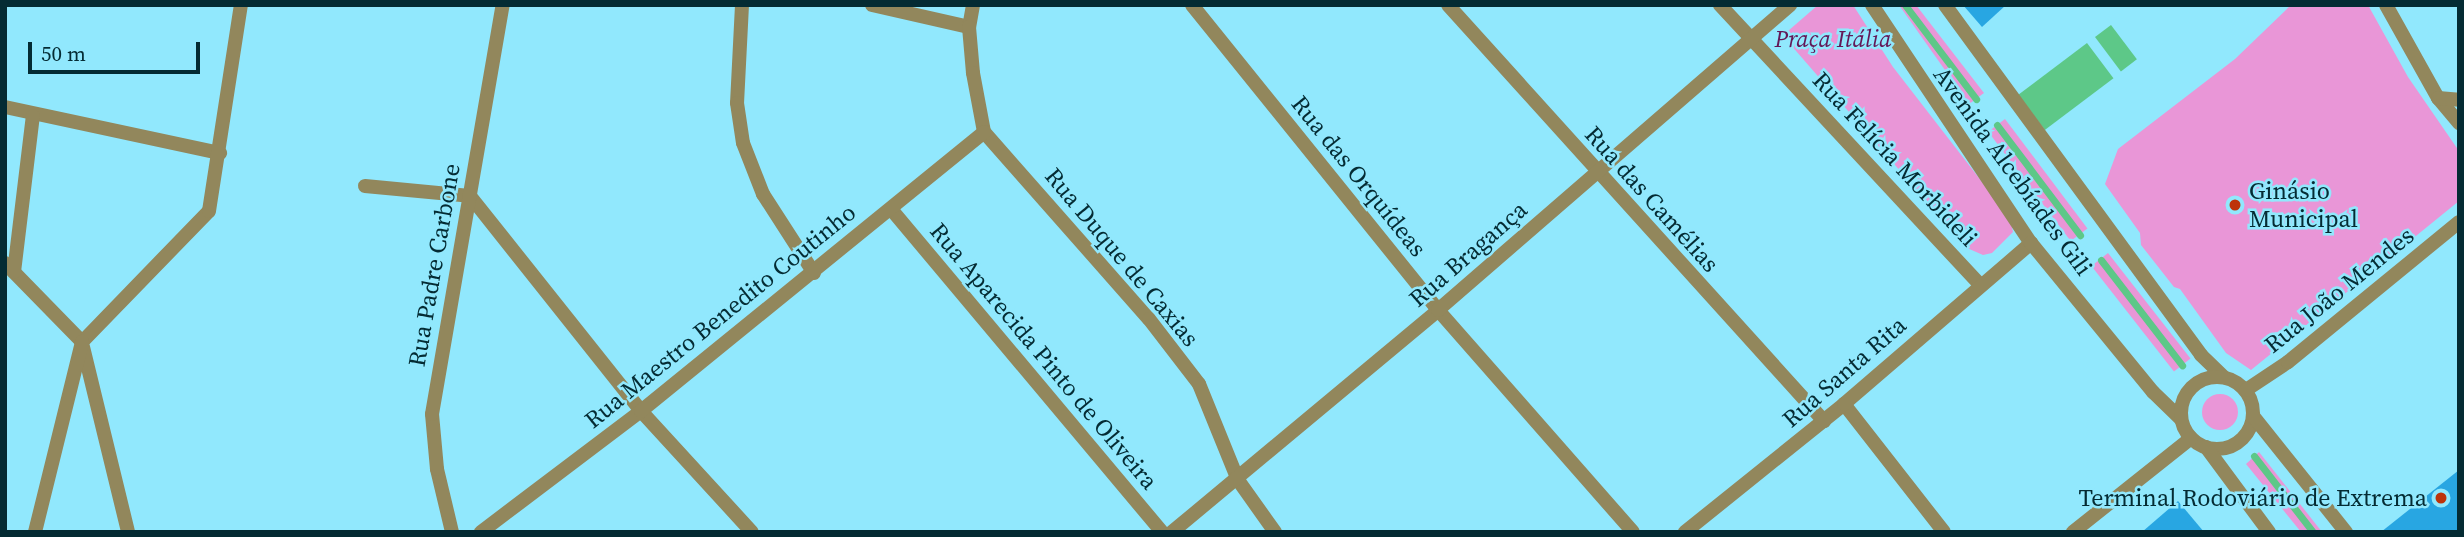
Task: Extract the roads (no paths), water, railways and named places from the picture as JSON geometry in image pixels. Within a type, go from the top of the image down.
[{"type":"street","points":[[35,532],[82,342],[209,211],[241,5]]},
{"type":"street","name":"Rua Padre Carbone","points":[[452,532],[438,469],[432,414],[503,5]]},
{"type":"street","points":[[742,5],[737,103],[743,143],[763,194],[814,273]]},
{"type":"street","points":[[872,5],[969,27]]},
{"type":"street","points":[[973,5],[969,27],[984,132]]},
{"type":"street","name":"Rua das Orquídeas","points":[[1192,5],[1438,310],[1633,532]]},
{"type":"street","name":"Rua das Camélias","points":[[1448,5],[1596,172],[1824,421]]},
{"type":"street","name":"Rua Felícia Morbideli","points":[[1720,5],[1754,38],[1979,284]]},
{"type":"street","name":"Rua Bragança","points":[[1172,532],[1238,480],[1438,310],[1790,5]]},
{"type":"street","name":"Avenida Alcebíades Gili","points":[[1872,5],[2031,243],[2181,419]]},
{"type":"street","name":"Avenida Alcebíades Gili","points":[[1945,5],[2192,344],[2224,377]]},
{"type":"street","points":[[2386,5],[2438,98],[2459,123]]},
{"type":"street","points":[[2438,98],[2459,100]]},
{"type":"street","points":[[5,107],[33,116],[220,153]]},
{"type":"street","points":[[33,116],[10,268],[82,342],[128,532]]},
{"type":"street","name":"Rua Maestro Benedito Coutinho","points":[[481,532],[641,411],[814,273],[984,132]]},
{"type":"street","name":"Rua Duque de Caxias","points":[[984,132],[1149,319],[1199,384],[1238,480],[1275,532]]},
{"type":"street","points":[[365,186],[470,196],[641,411],[752,532]]},
{"type":"street","name":"Rua Aparecida Pinto de Oliveira","points":[[891,209],[1162,532]]},
{"type":"street","name":"Rua João Mendes","points":[[2246,390],[2288,362],[2459,222]]},
{"type":"street","name":"Rua Santa Rita","points":[[1685,532],[1824,421],[1979,284],[2031,243]]},
{"type":"street","points":[[2269,532],[2206,447],[2191,438],[2181,419],[2181,408],[2191,387],[2201,380],[2224,377],[2246,390],[2253,416],[2346,532]]},
{"type":"street","points":[[1844,404],[1944,532]]},
{"type":"street","points":[[2206,447],[2237,443],[2253,416]]},
{"type":"street","points":[[2073,532],[2191,438]]},
{"type":"waterway","points":[[1905,5],[1976,99]]},
{"type":"waterway","points":[[1997,125],[2080,235]]},
{"type":"waterway","points":[[2101,260],[2182,365]]},
{"type":"waterway","points":[[2254,456],[2313,532]]},
{"type":"place","name":"Ginásio Municipal","points":[[2235,205]]},
{"type":"place","name":"Terminal Rodoviário de Extrema","points":[[2441,498]]},
{"type":"park label","name":"Praça Itália","points":[[1833,39]]}]
